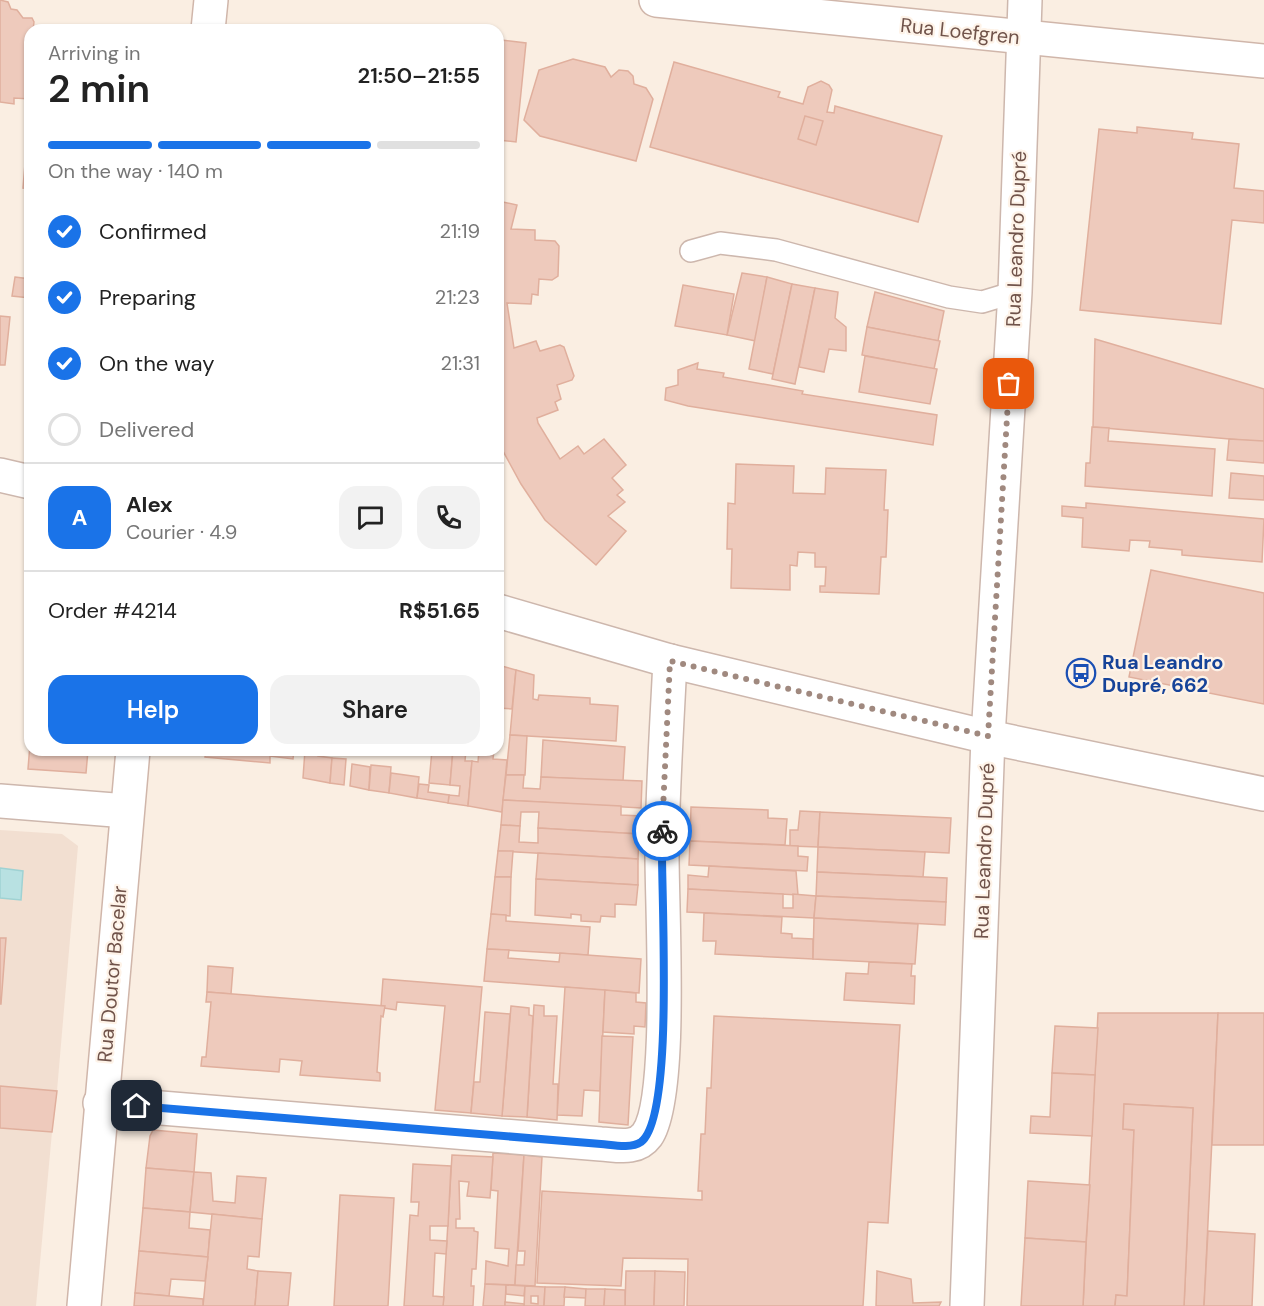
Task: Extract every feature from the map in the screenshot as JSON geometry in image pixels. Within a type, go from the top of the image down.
[{"type":"street","points":[[209,24],[211,0]]},
{"type":"street","name":"Rua Loefgren","points":[[656,0],[1264,61]]},
{"type":"street","name":"Rua Leandro Dupré","points":[[967,1306],[988,736],[1015,292],[1025,0]]},
{"type":"street","points":[[0,475],[24,481]]},
{"type":"street","points":[[504,613],[670,661],[988,736],[1264,794]]},
{"type":"street","points":[[100,1103],[601,1144],[630,1146],[641,1143],[649,1133],[654,1118],[660,1087],[663,1041],[662,844],[670,661]]},
{"type":"street","name":"Rua Doutor Bacelar","points":[[84,1306],[100,1103],[132,756]]},
{"type":"street","points":[[0,801],[127,811]]},
{"type":"lane","points":[[691,251],[720,243],[776,250],[949,297],[982,302],[1015,292]]},
{"type":"shaded area","points":[[0,830],[62,834],[78,846],[57,1091],[0,1086]]},
{"type":"shaded area","points":[[0,1128],[52,1132],[36,1306],[0,1306]]},
{"type":"water","points":[[0,868],[23,871],[21,900],[0,898]]},
{"type":"building","points":[[0,0],[8,2],[11,9],[17,10],[23,18],[32,18],[34,22],[34,24],[24,24],[24,99],[14,98],[14,104],[0,102]]},
{"type":"building","points":[[504,40],[526,43],[516,142],[504,141]]},
{"type":"building","points":[[573,59],[605,67],[611,77],[619,70],[628,71],[633,76],[634,84],[646,88],[653,99],[636,161],[540,136],[524,120],[539,70]]},
{"type":"building","points":[[674,62],[780,92],[778,97],[803,104],[808,87],[821,81],[829,85],[832,90],[827,112],[834,113],[835,106],[942,136],[918,222],[650,147]]},
{"type":"building","points":[[805,116],[823,121],[816,145],[798,139]]},
{"type":"building","points":[[1137,127],[1193,133],[1192,139],[1239,144],[1234,188],[1264,191],[1264,223],[1232,220],[1221,324],[1080,310],[1099,129],[1137,133]]},
{"type":"building","points":[[504,202],[517,205],[511,229],[535,230],[535,240],[555,241],[559,246],[558,276],[552,280],[539,279],[538,295],[532,294],[531,304],[507,303],[514,348],[536,341],[540,351],[560,345],[564,347],[574,376],[572,380],[557,385],[561,399],[555,402],[558,410],[537,418],[538,423],[560,459],[578,446],[584,454],[604,439],[626,465],[612,478],[623,490],[617,495],[625,502],[608,516],[626,531],[596,565],[545,520],[504,453]]},
{"type":"building","points":[[742,273],[767,277],[756,341],[727,335]]},
{"type":"building","points":[[15,277],[24,278],[24,297],[12,296]]},
{"type":"building","points":[[767,277],[792,284],[773,374],[749,369]]},
{"type":"building","points":[[792,284],[815,288],[795,384],[772,379]]},
{"type":"building","points":[[683,285],[734,294],[727,335],[675,326]]},
{"type":"building","points":[[815,288],[838,292],[835,318],[846,327],[846,351],[829,349],[824,372],[799,367]]},
{"type":"building","points":[[875,292],[944,311],[938,341],[867,327]]},
{"type":"building","points":[[0,316],[10,317],[5,365],[0,365]]},
{"type":"building","points":[[867,327],[940,341],[934,369],[862,355]]},
{"type":"building","points":[[1095,339],[1264,389],[1264,442],[1093,427]]},
{"type":"building","points":[[865,356],[937,369],[930,404],[859,392]]},
{"type":"building","points":[[698,363],[697,369],[724,373],[723,377],[803,391],[802,394],[937,415],[933,445],[688,406],[665,400],[666,388],[678,385],[678,370]]},
{"type":"building","points":[[1092,427],[1109,428],[1108,441],[1215,449],[1212,496],[1085,486],[1086,463],[1090,463]]},
{"type":"building","points":[[1229,439],[1264,441],[1264,463],[1227,460]]},
{"type":"building","points":[[736,464],[794,466],[793,493],[825,494],[826,468],[886,470],[884,510],[888,510],[886,557],[881,557],[879,594],[820,592],[820,586],[825,586],[826,567],[815,567],[815,553],[798,552],[797,566],[790,565],[790,590],[731,588],[732,549],[727,549],[728,503],[735,504]]},
{"type":"building","points":[[1231,473],[1264,476],[1264,500],[1229,498]]},
{"type":"building","points":[[1086,503],[1264,519],[1262,562],[1182,555],[1182,550],[1149,547],[1150,541],[1130,540],[1129,551],[1082,547],[1083,518],[1062,516],[1062,506],[1086,508]]},
{"type":"building","points":[[1151,570],[1264,593],[1264,704],[1129,677]]},
{"type":"building","points":[[504,667],[516,670],[512,709],[504,708]]},
{"type":"building","points":[[516,670],[534,675],[533,699],[538,700],[539,695],[590,698],[590,704],[618,706],[616,741],[510,735]]},
{"type":"building","points":[[510,735],[527,736],[525,775],[506,775]]},
{"type":"building","points":[[543,740],[625,747],[623,781],[541,777]]},
{"type":"building","points":[[29,756],[87,756],[86,773],[28,769]]},
{"type":"building","points":[[270,756],[270,763],[205,757]]},
{"type":"building","points":[[270,756],[293,756],[293,759]]},
{"type":"building","points":[[305,756],[332,758],[330,783],[303,778]]},
{"type":"building","points":[[431,756],[452,756],[450,785],[429,783]]},
{"type":"building","points":[[452,756],[465,756],[465,761],[472,761],[468,806],[448,803],[449,795],[459,796],[460,786],[450,785]]},
{"type":"building","points":[[478,756],[493,756],[493,759],[507,760],[502,812],[468,806],[472,761],[478,762]]},
{"type":"building","points":[[332,758],[346,759],[344,785],[330,783]]},
{"type":"building","points":[[352,764],[370,767],[369,790],[350,786]]},
{"type":"building","points":[[371,765],[391,767],[389,793],[369,790]]},
{"type":"building","points":[[391,773],[419,777],[417,798],[389,793]]},
{"type":"building","points":[[506,775],[524,775],[523,788],[540,789],[541,777],[642,781],[641,808],[503,800]]},
{"type":"building","points":[[419,784],[429,785],[428,792],[449,795],[448,803],[417,798]]},
{"type":"building","points":[[503,800],[621,806],[621,815],[641,816],[639,834],[538,828],[539,812],[521,812],[520,826],[501,825]]},
{"type":"building","points":[[691,807],[768,810],[768,818],[787,819],[785,845],[690,841]]},
{"type":"building","points":[[800,811],[820,812],[818,847],[790,846],[790,830],[798,830]]},
{"type":"building","points":[[820,812],[951,818],[949,853],[818,847]]},
{"type":"building","points":[[501,825],[520,826],[519,842],[538,843],[538,828],[639,834],[638,859],[498,851]]},
{"type":"building","points":[[690,841],[798,846],[798,856],[808,857],[807,871],[689,865]]},
{"type":"building","points":[[818,847],[925,852],[923,877],[817,872]]},
{"type":"building","points":[[498,851],[513,851],[511,877],[495,877]]},
{"type":"building","points":[[538,853],[638,859],[638,885],[536,879]]},
{"type":"building","points":[[709,866],[796,871],[798,895],[688,889],[688,875],[708,877]]},
{"type":"building","points":[[817,872],[947,878],[946,902],[816,896]]},
{"type":"building","points":[[495,877],[511,877],[510,916],[491,914]]},
{"type":"building","points":[[536,879],[638,885],[636,905],[615,904],[615,917],[601,916],[600,922],[581,921],[581,915],[571,914],[571,918],[535,915]]},
{"type":"building","points":[[688,889],[783,894],[783,908],[793,908],[793,894],[816,896],[814,918],[687,912]]},
{"type":"building","points":[[816,896],[946,902],[945,925],[814,918]]},
{"type":"building","points":[[704,913],[782,917],[781,933],[792,934],[792,938],[813,939],[813,959],[715,954],[716,941],[703,941]]},
{"type":"building","points":[[491,914],[506,915],[506,921],[590,927],[588,955],[487,949]]},
{"type":"building","points":[[814,918],[918,924],[915,964],[813,959]]},
{"type":"building","points":[[0,938],[6,938],[1,1004],[0,1004]]},
{"type":"building","points":[[487,949],[509,950],[508,958],[559,962],[560,953],[641,959],[639,993],[484,981]]},
{"type":"building","points":[[869,962],[912,964],[911,976],[915,976],[914,1004],[844,1000],[846,973],[868,974]]},
{"type":"building","points":[[208,966],[233,968],[231,994],[207,992]]},
{"type":"building","points":[[383,979],[482,987],[471,1113],[435,1110],[445,1006],[397,1002],[396,1010],[384,1008],[381,1006]]},
{"type":"building","points":[[565,987],[605,990],[600,1091],[584,1090],[582,1116],[557,1115]]},
{"type":"building","points":[[605,990],[636,993],[636,1002],[646,1003],[645,1027],[634,1026],[634,1034],[603,1032]]},
{"type":"building","points":[[207,992],[385,1006],[383,1017],[381,1016],[377,1072],[380,1073],[380,1081],[300,1075],[302,1061],[280,1059],[279,1072],[201,1066],[202,1057],[206,1057],[211,1002],[206,1002]]},
{"type":"building","points":[[534,1005],[544,1006],[544,1016],[557,1016],[553,1084],[558,1084],[557,1120],[527,1117]]},
{"type":"building","points":[[511,1006],[529,1008],[529,1015],[533,1016],[527,1117],[502,1116]]},
{"type":"building","points":[[485,1012],[510,1014],[502,1116],[471,1113],[474,1082],[480,1082]]},
{"type":"building","points":[[1098,1013],[1218,1013],[1204,1306],[1184,1306],[1193,1108],[1124,1104],[1123,1129],[1134,1130],[1127,1296],[1116,1295],[1115,1306],[1083,1306]]},
{"type":"building","points":[[1218,1013],[1264,1013],[1264,1145],[1212,1145]]},
{"type":"building","points":[[714,1016],[900,1025],[888,1223],[868,1222],[863,1306],[687,1306],[688,1259],[623,1258],[621,1286],[537,1283],[542,1191],[702,1200],[702,1191],[698,1191],[701,1134],[705,1134],[707,1088],[711,1088]]},
{"type":"building","points":[[1055,1026],[1098,1028],[1095,1075],[1052,1073]]},
{"type":"building","points":[[602,1036],[633,1037],[628,1125],[599,1122]]},
{"type":"building","points":[[1052,1073],[1095,1075],[1092,1136],[1030,1133],[1031,1116],[1050,1117]]},
{"type":"building","points":[[0,1086],[57,1091],[52,1132],[0,1128]]},
{"type":"building","points":[[1124,1104],[1193,1108],[1184,1306],[1115,1306],[1116,1295],[1127,1296],[1134,1130],[1123,1129]]},
{"type":"building","points":[[153,1130],[197,1134],[194,1172],[146,1168],[150,1136]]},
{"type":"building","points":[[493,1153],[524,1155],[515,1285],[485,1284],[486,1261],[508,1266],[509,1249],[495,1248],[498,1191],[491,1190]]},
{"type":"building","points":[[452,1155],[493,1157],[490,1198],[467,1196],[469,1182],[459,1181],[460,1219],[456,1219],[456,1228],[474,1228],[474,1231],[478,1232],[476,1269],[472,1269],[473,1306],[443,1306]]},
{"type":"building","points":[[524,1155],[542,1157],[535,1286],[515,1285],[516,1265],[524,1265],[525,1251],[518,1251]]},
{"type":"building","points":[[413,1164],[451,1166],[448,1226],[430,1226],[430,1240],[447,1241],[446,1254],[435,1253],[433,1296],[444,1297],[443,1306],[404,1306],[410,1215],[418,1216],[419,1202],[411,1202]]},
{"type":"building","points":[[146,1168],[194,1172],[190,1212],[143,1208]]},
{"type":"building","points":[[194,1172],[211,1173],[213,1201],[235,1203],[237,1176],[266,1178],[262,1219],[190,1212]]},
{"type":"building","points":[[1028,1181],[1090,1185],[1086,1242],[1025,1238]]},
{"type":"building","points":[[340,1195],[394,1198],[388,1306],[334,1306]]},
{"type":"building","points":[[143,1208],[190,1212],[189,1228],[210,1230],[208,1257],[139,1251]]},
{"type":"building","points":[[212,1214],[262,1219],[259,1257],[248,1256],[247,1269],[258,1271],[255,1306],[203,1306]]},
{"type":"building","points":[[1208,1231],[1255,1234],[1252,1306],[1204,1306]]},
{"type":"building","points":[[1025,1238],[1086,1242],[1083,1306],[1021,1306]]},
{"type":"building","points":[[139,1251],[208,1257],[205,1281],[171,1279],[169,1296],[135,1293]]},
{"type":"building","points":[[258,1271],[291,1273],[288,1306],[255,1306]]},
{"type":"building","points":[[626,1271],[655,1271],[654,1306],[625,1306]]},
{"type":"building","points":[[655,1271],[685,1272],[684,1306],[654,1306]]},
{"type":"building","points":[[877,1271],[911,1279],[913,1303],[941,1302],[939,1306],[876,1306]]},
{"type":"building","points":[[485,1284],[506,1285],[505,1306],[483,1306]]},
{"type":"building","points":[[506,1285],[525,1286],[524,1296],[506,1294]]},
{"type":"building","points":[[525,1286],[545,1287],[544,1306],[524,1306]],"holes":[[[531,1296],[538,1296],[538,1304],[531,1303]]]},
{"type":"building","points":[[545,1287],[565,1287],[564,1306],[544,1306]]},
{"type":"building","points":[[565,1287],[586,1289],[586,1298],[564,1297]]},
{"type":"building","points":[[586,1289],[605,1289],[604,1306],[585,1306]]},
{"type":"building","points":[[605,1289],[625,1290],[625,1306],[604,1306]]},
{"type":"building","points":[[135,1293],[203,1299],[203,1306],[134,1306]]},
{"type":"building","points":[[505,1302],[524,1304],[524,1306],[505,1306]]},
{"type":"way so far","points":[[662,831],[670,661],[988,736],[1009,384]]},
{"type":"place","name":"Rua Leandro Dupré, 662","points":[[1081,673]]},
{"type":"route","points":[[137,1106],[601,1144],[630,1146],[641,1143],[649,1133],[660,1087],[663,1041],[662,831]]}]
